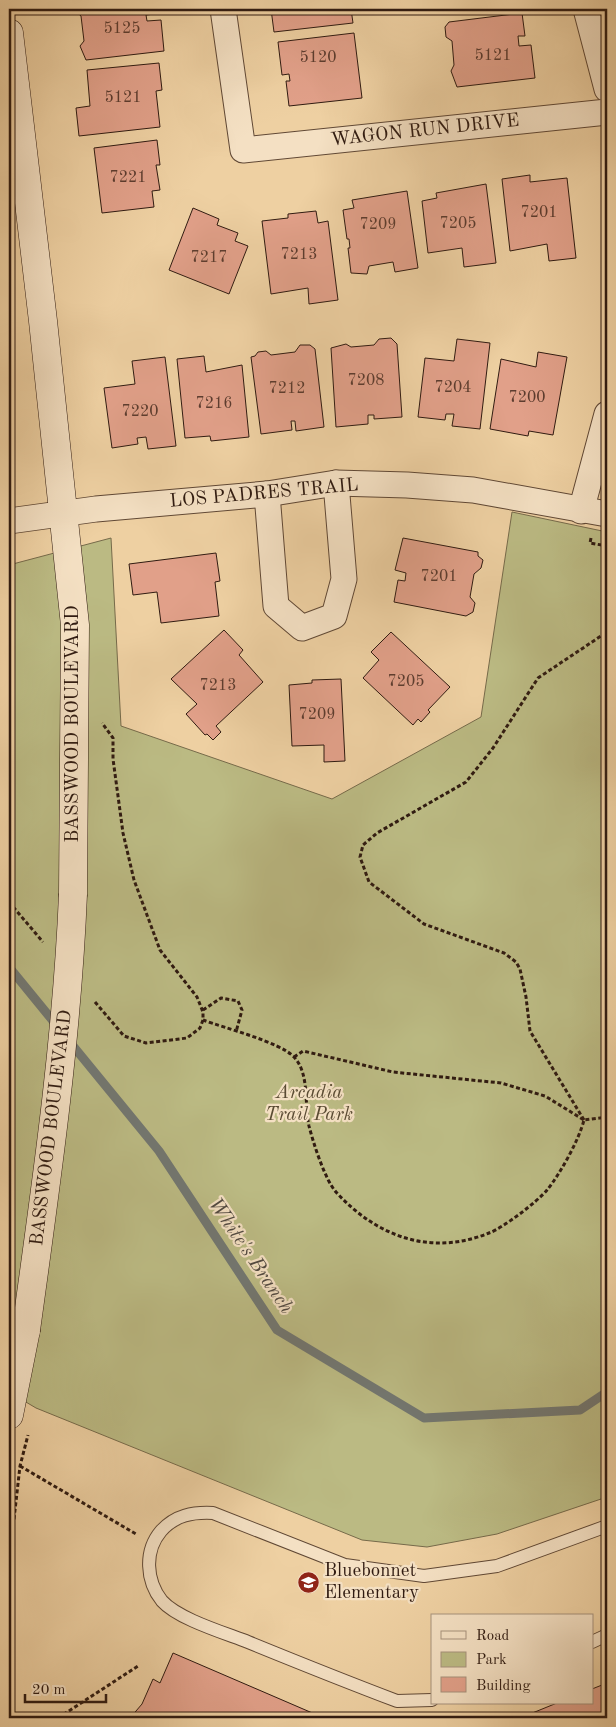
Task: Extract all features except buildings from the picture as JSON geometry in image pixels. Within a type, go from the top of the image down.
[{"type":"main road","name":"BASSWOOD BOULEVARD","points":[[9,33],[75,625],[73,894],[69,978],[53,1133],[26,1330],[19,1422]]},
{"type":"street","name":"WAGON RUN DRIVE","points":[[223,9],[243,150],[607,112]]},
{"type":"street","points":[[586,9],[607,90]]},
{"type":"street","points":[[582,511],[607,414]]},
{"type":"street","points":[[267,494],[276,606],[302,628],[334,616],[344,580],[336,483]]},
{"type":"street","name":"LOS PADRES TRAIL","points":[[9,521],[64,513],[267,494],[336,483],[407,485],[473,490],[607,514]]},
{"type":"lane","points":[[431,1700],[397,1701],[194,1621],[163,1602],[149,1578],[150,1552],[161,1531],[180,1516],[195,1512],[213,1513],[345,1565],[424,1576],[497,1566],[607,1526]]},
{"type":"lane","points":[[594,1641],[607,1635]]},
{"type":"path","points":[[203,1020],[282,1048],[294,1057],[303,1074],[309,1126],[335,1191],[380,1228],[410,1240],[446,1244],[470,1241],[499,1229],[546,1190],[578,1138],[584,1120],[530,1031],[520,968],[516,962],[504,953],[424,924],[369,882],[360,857],[363,845],[377,833],[466,782],[493,748],[538,678],[607,632]]},
{"type":"path","points":[[92,998],[124,1036],[146,1043],[187,1038],[200,1028],[203,1020],[203,1010],[197,997],[160,950],[134,880],[123,833],[113,759],[113,738],[100,720]]},
{"type":"path","points":[[9,902],[47,946]]},
{"type":"path","points":[[203,1010],[221,998],[238,1001],[242,1010],[236,1032]]},
{"type":"path","points":[[294,1057],[303,1051],[394,1072],[435,1078],[501,1083],[545,1096],[584,1120],[607,1117]]},
{"type":"path","points":[[9,1538],[14,1519],[20,1466],[19,1422]]},
{"type":"path","points":[[20,1466],[154,1544]]},
{"type":"path","points":[[58,1718],[138,1666]]},
{"type":"green space","name":"Arcadia Trail Park","points":[[512,512],[607,532],[607,1497],[497,1534],[427,1547],[362,1540],[36,1408],[9,1392],[9,565],[111,538],[121,726],[332,799],[481,717]]},
{"type":"waterway","name":"White's Branch","points":[[9,967],[58,1027]]},
{"type":"waterway","name":"White's Branch","points":[[69,1041],[159,1151],[277,1330],[424,1418],[580,1410],[607,1392]]},
{"type":"place","name":"Bluebonnet Elementary","points":[[308,1582]]}]
